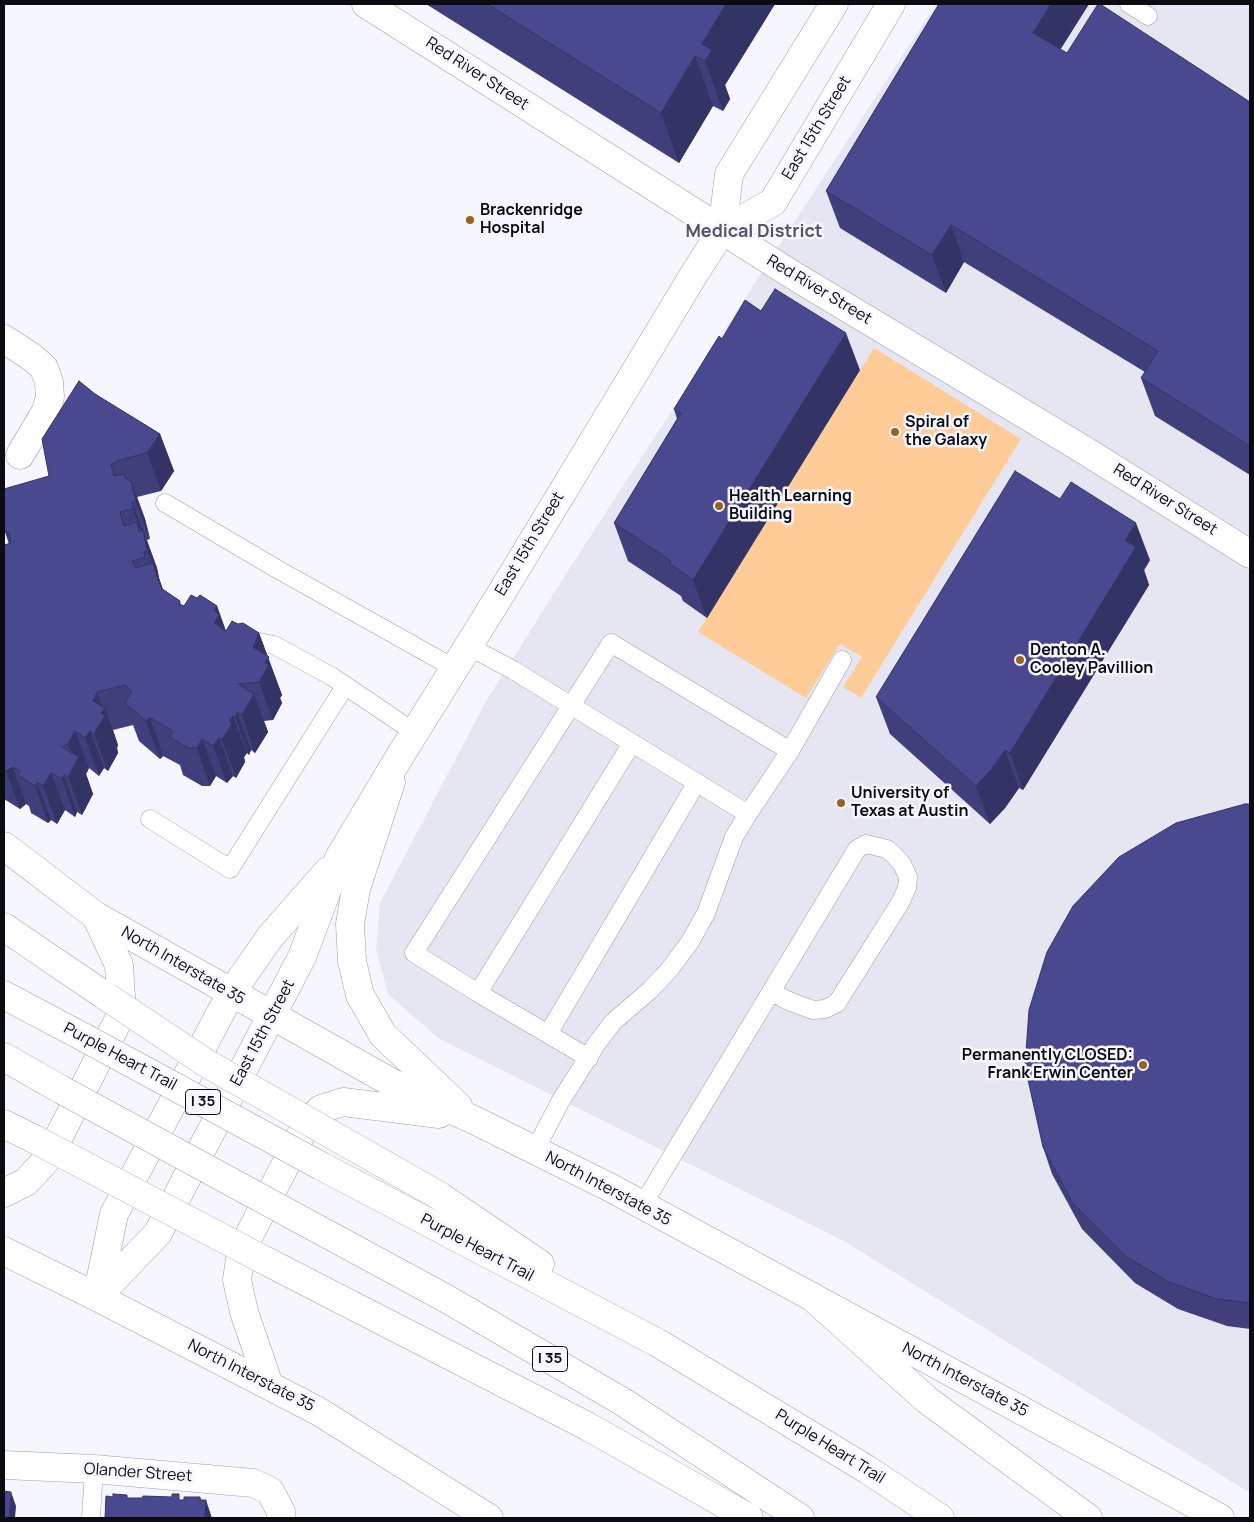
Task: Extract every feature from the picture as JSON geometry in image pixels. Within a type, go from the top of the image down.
[{"type":"main road","name":"Red River Street","points":[[366,4],[796,278],[1084,450],[1250,554]]},
{"type":"main road","name":"East 15th Street","points":[[98,1297],[114,1214],[231,993],[270,937],[339,858],[414,732],[722,231],[729,174],[834,4]]},
{"type":"main road","name":"East 15th Street","points":[[722,231],[773,202],[891,4]]},
{"type":"main road","points":[[4,339],[33,358],[44,368],[50,382],[50,397],[46,411],[20,455]]},
{"type":"main road","points":[[400,756],[356,889],[350,924],[351,956],[360,995],[383,1034],[472,1119]]},
{"type":"main road","name":"North Interstate 35","points":[[4,846],[96,916],[401,1088],[472,1119],[611,1188],[1220,1518]]},
{"type":"main road","name":"East 15th Street","points":[[98,1297],[158,1233],[302,957],[339,858]]},
{"type":"main road","points":[[4,1193],[26,1182],[48,1158],[122,1013],[119,965],[96,916]]},
{"type":"main road","points":[[4,927],[206,1063],[438,1195],[658,1343]]},
{"type":"main road","name":"Purple Heart Trail","points":[[4,995],[321,1166],[658,1343],[868,1470],[940,1518]]},
{"type":"main road","name":"I 35","points":[[4,1057],[447,1298],[623,1402],[800,1518]]},
{"type":"main road","points":[[269,1385],[244,1312],[237,1280],[241,1251],[306,1124],[321,1109],[342,1102],[472,1119]]},
{"type":"main road","points":[[4,1124],[587,1426],[749,1518]]},
{"type":"main road","name":"North Interstate 35","points":[[4,1251],[98,1297],[318,1411],[480,1515]]},
{"type":"main road","points":[[811,1296],[927,1400],[1088,1518]]},
{"type":"main road","name":"Olander Street","points":[[4,1465],[94,1470],[253,1483],[270,1491],[281,1512],[281,1518]]},
{"type":"lane","points":[[1130,4],[1148,16]]},
{"type":"lane","points":[[165,503],[277,569],[461,657],[513,670],[748,814]]},
{"type":"lane","points":[[249,653],[259,642],[274,645],[345,686],[414,732]]},
{"type":"lane","points":[[589,1058],[414,953],[611,643],[790,751]]},
{"type":"lane","points":[[535,1150],[560,1102],[597,1043],[613,1022],[670,970],[690,942],[706,913],[734,837],[790,751],[842,660]]},
{"type":"lane","points":[[150,819],[230,870],[345,686]]},
{"type":"lane","points":[[478,993],[632,743]]},
{"type":"lane","points":[[548,1034],[697,782]]},
{"type":"lane","points":[[642,1206],[771,992],[858,849],[866,844],[887,849],[893,854],[902,864],[908,877],[907,888],[900,903],[837,1003],[825,1009],[813,1010],[771,992]]},
{"type":"lane","points":[[91,1518],[94,1470]]},
{"type":"shaded area","name":"University of Texas at Austin","points":[[936,4],[1250,4],[1250,1493],[849,1244],[438,1038],[388,994],[376,949],[380,903],[485,703],[573,563]]},
{"type":"shaded area","points":[[874,348],[1021,439],[861,698],[843,687],[862,657],[840,644],[806,698],[698,632]]},
{"type":"building","points":[[487,4],[726,4],[702,44],[712,50],[705,61],[695,56],[661,113]]},
{"type":"building","points":[[939,4],[1051,4],[1033,33],[1067,53],[1098,4],[1100,4],[1250,102],[1250,446],[1141,378],[1158,351],[951,225],[932,255],[826,191]]},
{"type":"building","name":"Health Learning Building","points":[[775,289],[846,333],[693,580],[669,563],[671,561],[614,523],[681,413],[674,409],[719,336],[722,339],[745,300],[761,311]]},
{"type":"building","points":[[79,381],[95,394],[160,434],[147,453],[119,460],[111,465],[114,476],[124,474],[126,479],[131,481],[136,502],[132,502],[133,509],[120,512],[124,526],[137,522],[139,532],[143,530],[147,550],[144,552],[145,557],[132,561],[135,568],[153,563],[161,588],[180,601],[179,604],[184,606],[191,595],[197,598],[200,595],[217,606],[214,610],[219,615],[214,623],[226,631],[232,621],[238,624],[243,623],[259,633],[253,647],[269,657],[265,663],[269,665],[259,682],[238,684],[254,694],[242,715],[237,712],[235,717],[233,716],[229,721],[232,724],[222,740],[219,738],[213,746],[202,739],[197,748],[188,748],[170,737],[173,731],[150,718],[146,721],[125,703],[132,691],[125,685],[97,692],[93,701],[105,708],[101,713],[105,715],[94,734],[90,731],[85,738],[75,731],[68,744],[62,747],[79,757],[68,777],[64,775],[62,779],[51,773],[43,786],[37,782],[35,786],[18,775],[20,771],[13,767],[6,771],[4,769],[4,545],[11,543],[9,532],[5,532],[4,527],[4,489],[49,476],[42,439]]},
{"type":"building","name":"Denton A. Cooley Pavillion","points":[[1015,471],[1060,499],[1071,482],[1136,523],[1125,540],[1136,547],[1010,753],[1005,750],[991,770],[976,786],[876,697]]},
{"type":"building","name":"Permanently CLOSED: Frank Erwin Center","points":[[1250,804],[1250,1303],[1217,1299],[1169,1282],[1125,1256],[1072,1202],[1043,1147],[1025,1066],[1029,1010],[1047,952],[1073,906],[1119,857],[1176,823]]},
{"type":"building","points":[[4,1491],[11,1492],[9,1518],[4,1518]]},
{"type":"building","points":[[113,1494],[127,1495],[127,1498],[142,1498],[143,1496],[172,1497],[172,1494],[179,1494],[179,1500],[184,1500],[184,1497],[200,1497],[200,1500],[206,1500],[205,1518],[105,1518],[106,1496],[113,1497]]},
{"type":"place","name":"Brackenridge Hospital","points":[[470,220]]},
{"type":"place","name":"Spiral of the Galaxy","points":[[895,432]]},
{"type":"place","name":"Health Learning Building","points":[[719,506]]},
{"type":"place","name":"Denton A. Cooley Pavillion","points":[[1020,660]]},
{"type":"place","name":"University of Texas at Austin","points":[[841,803]]},
{"type":"place","name":"Permanently CLOSED: Frank Erwin Center","points":[[1143,1065]]},
{"type":"district","name":"Medical District","points":[[754,232]]}]
